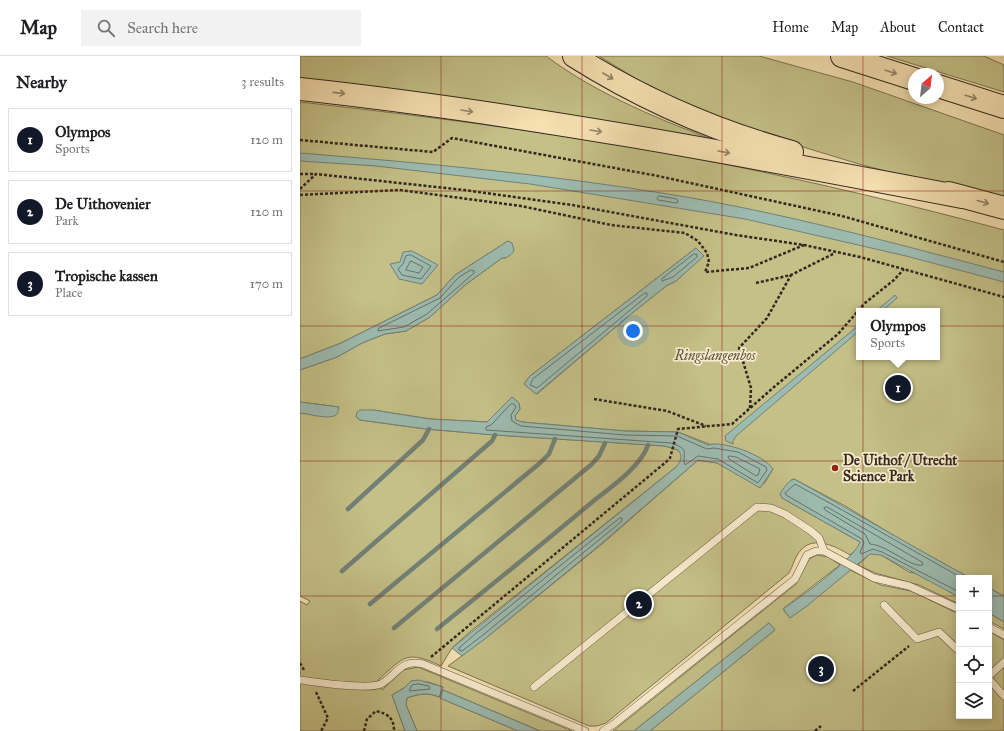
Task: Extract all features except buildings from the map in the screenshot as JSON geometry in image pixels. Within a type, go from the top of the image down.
[{"type":"highway","points":[[574,56],[631,90],[673,110],[735,135],[767,145],[1004,208]]},
{"type":"highway","points":[[842,56],[908,77]]},
{"type":"highway","points":[[944,88],[1004,107]]},
{"type":"highway","points":[[300,89],[446,108],[669,143],[962,196]]},
{"type":"lane","points":[[534,687],[757,507],[771,508],[785,514],[811,531],[819,538],[824,551]]},
{"type":"lane","points":[[603,731],[614,724],[795,579],[807,555],[816,551],[824,551],[874,578],[909,586],[956,608]]},
{"type":"lane","points":[[884,605],[917,639],[939,632],[956,648]]},
{"type":"lane","points":[[992,628],[1004,635]]},
{"type":"lane","points":[[300,680],[368,686],[380,684],[404,664],[414,662],[423,664],[585,731]]},
{"type":"lane","points":[[992,673],[1004,662]]},
{"type":"lane","points":[[992,682],[1004,696]]},
{"type":"path","points":[[300,140],[433,152],[452,138],[658,176],[842,216],[1004,262]]},
{"type":"path","points":[[300,174],[316,174],[464,190],[572,204],[736,235],[804,244],[835,253],[860,257],[1004,297]]},
{"type":"path","points":[[300,189],[316,174]]},
{"type":"path","points":[[300,195],[400,190],[521,206],[611,225],[685,233],[698,241],[707,253],[709,262],[705,272],[748,268],[804,244]]},
{"type":"path","points":[[756,283],[791,275],[835,253]]},
{"type":"path","points":[[861,308],[894,280],[904,269]]},
{"type":"path","points":[[750,408],[751,388],[739,348],[768,318],[791,275]]},
{"type":"path","points":[[423,664],[666,462],[670,458],[678,429],[732,424],[838,334],[856,313]]},
{"type":"path","points":[[594,398],[667,411],[708,426]]},
{"type":"path","points":[[853,691],[917,639]]},
{"type":"path","points":[[310,681],[328,718],[321,731]]},
{"type":"path","points":[[364,731],[367,719],[376,711],[387,714],[394,723],[394,731]]},
{"type":"path","points":[[815,731],[821,726]]},
{"type":"green space","points":[[300,56],[546,56],[587,83],[609,95],[678,126],[724,144],[300,82]]},
{"type":"green space","points":[[599,56],[759,56],[853,82],[908,101],[908,104],[916,104],[1004,135],[1004,202],[859,164],[767,136],[677,99],[638,80]]},
{"type":"green space","points":[[887,56],[984,56],[1004,65],[1004,92],[944,74],[944,68],[926,68]]},
{"type":"green space","name":"Ringslangenbos","points":[[300,102],[513,128],[671,154],[759,171],[899,203],[1004,230],[1004,596],[992,590],[992,575],[965,575],[901,540],[847,507],[794,479],[791,480],[782,498],[860,542],[859,547],[850,555],[826,544],[812,543],[806,546],[797,555],[789,573],[606,723],[597,726],[589,726],[448,666],[486,638],[602,544],[698,460],[717,463],[764,484],[773,469],[678,432],[625,431],[522,422],[516,420],[515,416],[520,409],[519,403],[512,397],[488,422],[430,419],[373,410],[356,417],[360,420],[426,429],[665,446],[678,450],[682,454],[680,463],[676,467],[471,631],[452,648],[441,666],[420,658],[406,658],[394,665],[378,680],[382,690],[403,670],[418,667],[572,731],[540,731],[443,690],[440,698],[518,731],[417,731],[406,705],[407,698],[423,694],[431,694],[439,697],[443,687],[428,682],[411,681],[404,688],[392,695],[405,731],[300,731],[300,601],[307,605],[310,601],[300,596],[300,413],[334,416],[339,407],[300,402],[300,370],[337,357],[362,343],[385,334],[406,331],[430,317],[465,285],[502,258],[506,258],[508,241],[455,275],[437,295],[341,343],[300,359]],"holes":[[[696,248],[703,256],[676,281],[666,286],[631,314],[537,394],[524,384],[530,376]]]},
{"type":"green space","points":[[873,553],[881,555],[909,572],[919,574],[956,595],[956,603],[919,585],[875,573],[858,565]]},
{"type":"green space","points":[[817,555],[829,557],[840,565],[784,608],[784,611],[790,618],[850,570],[881,585],[911,591],[956,613],[956,719],[992,719],[992,633],[1004,640],[1004,731],[650,731],[775,630],[769,623],[634,731],[613,731],[796,584],[809,559]]},
{"type":"green space","points":[[992,615],[1004,622],[1004,629],[992,623]]},
{"type":"water","points":[[300,153],[530,175],[622,187],[710,201],[837,229],[1004,272],[1004,282],[906,256],[745,219],[530,184],[376,166],[300,161]]},
{"type":"water","points":[[508,241],[512,243],[514,250],[511,255],[502,258],[465,285],[430,317],[406,331],[385,334],[362,343],[337,357],[300,370],[300,359],[341,343],[437,295],[455,275]]},
{"type":"water","points":[[696,248],[704,256],[676,281],[666,286],[631,314],[536,394],[524,384],[530,376]]},
{"type":"water","points":[[412,251],[438,265],[422,284],[399,279],[390,264],[400,262],[403,252]]},
{"type":"water","points":[[895,295],[897,298],[885,308],[880,308]]},
{"type":"water","points":[[856,327],[856,334],[736,436],[733,444],[726,441],[725,436]]},
{"type":"water","points":[[512,397],[519,403],[520,409],[515,416],[516,420],[522,422],[625,431],[678,432],[708,445],[723,445],[743,450],[761,459],[773,469],[760,488],[717,463],[698,460],[602,543],[462,656],[452,648],[676,467],[681,458],[678,450],[665,446],[426,429],[360,420],[356,417],[357,412],[360,410],[373,410],[430,419],[487,422]]},
{"type":"water","points":[[300,402],[339,407],[338,413],[330,417],[322,417],[300,413]]},
{"type":"water","points":[[794,479],[965,575],[956,575],[956,595],[881,555],[870,554],[807,606],[790,618],[784,608],[814,587],[838,567],[849,557],[860,542],[782,498],[780,494],[781,492]]},
{"type":"water","points":[[992,590],[1004,596],[1004,622],[992,615]]},
{"type":"water","points":[[769,623],[775,630],[650,731],[634,731]]},
{"type":"water","points":[[419,680],[443,687],[439,697],[431,694],[423,694],[407,698],[406,705],[417,731],[405,731],[392,695],[404,688],[411,681]]},
{"type":"water","points":[[443,690],[540,731],[518,731],[447,701],[440,698]]},
{"type":"waterway","points":[[348,509],[423,440],[429,429]]},
{"type":"waterway","points":[[342,571],[492,441],[495,435]]},
{"type":"waterway","points":[[370,604],[540,463],[549,454],[555,439]]},
{"type":"waterway","points":[[394,628],[592,464],[599,456],[605,443]]},
{"type":"waterway","points":[[437,629],[623,477],[639,461],[648,445]]},
{"type":"place","name":"Olympos","points":[[898,388]]},
{"type":"place","name":"De Uithof / Utrecht Science Park","points":[[835,468]]},
{"type":"place","name":"De Uithovenier","points":[[639,604]]},
{"type":"place","name":"Tropische kassen","points":[[821,669]]}]
